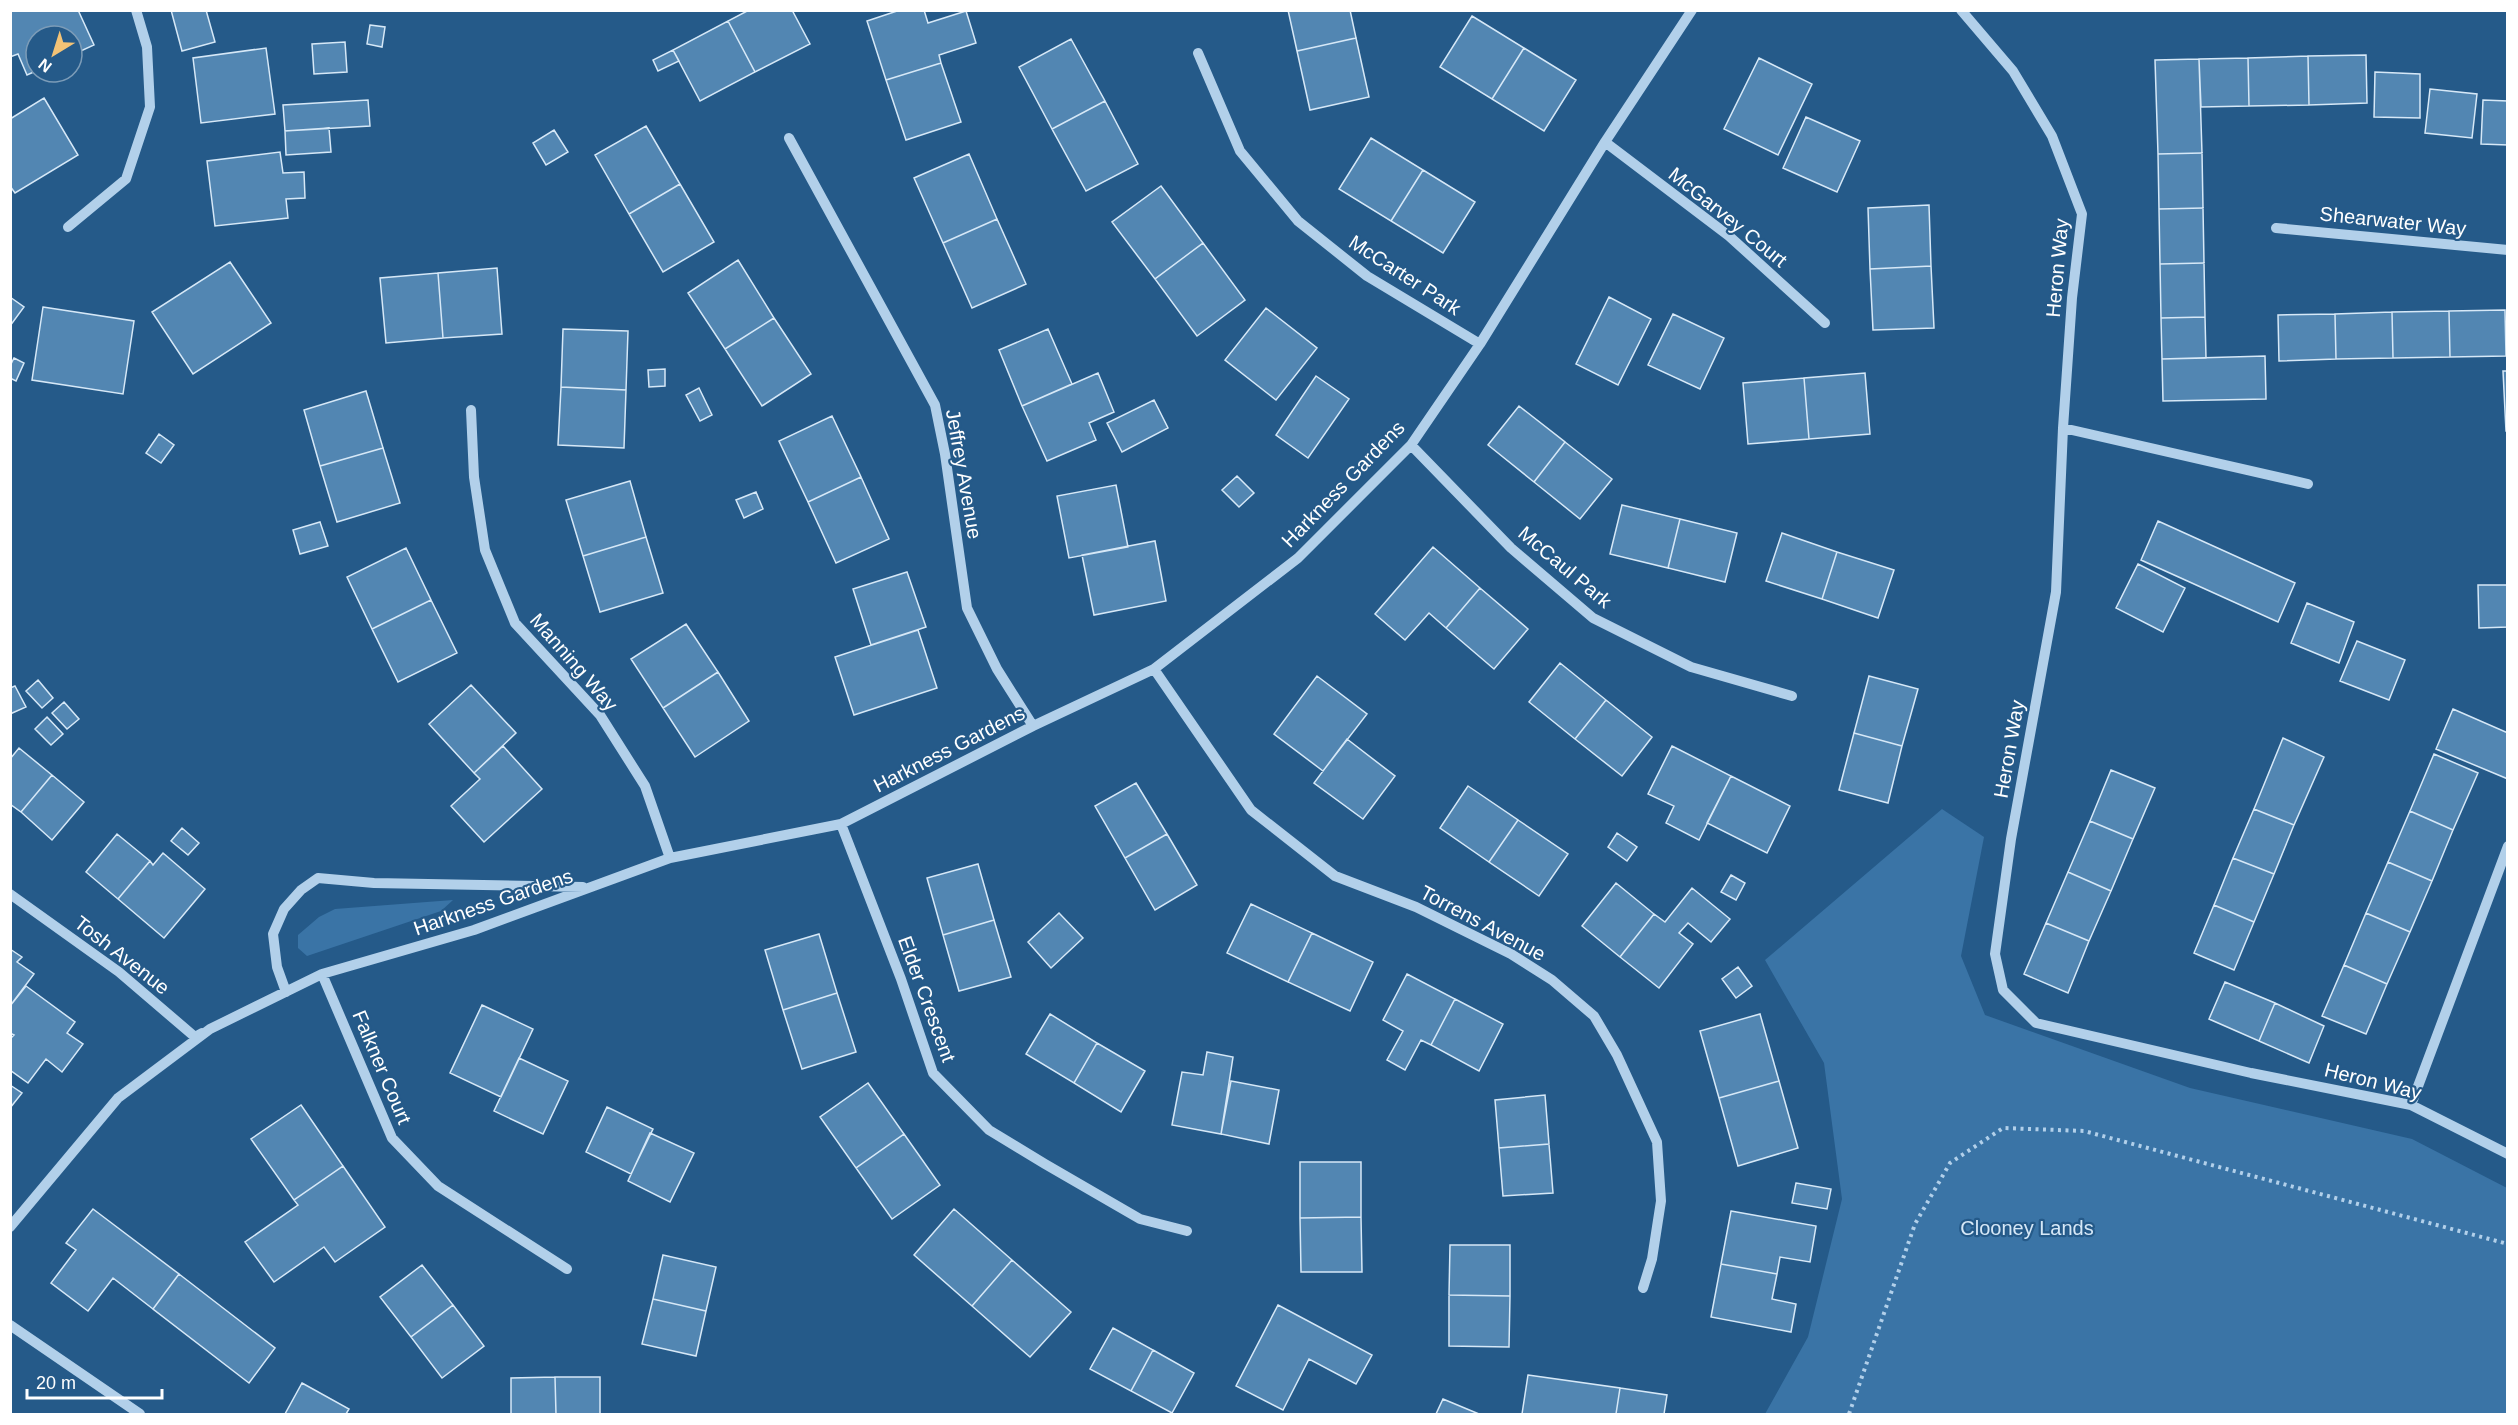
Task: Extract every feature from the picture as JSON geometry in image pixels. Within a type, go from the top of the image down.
[{"type":"street","points":[[68,227],[126,179],[150,107],[147,47],[136,10]]},
{"type":"street","name":"Harkness Gardens","points":[[10,1227],[118,1098],[210,1029],[322,974],[474,930],[670,858],[841,824],[1033,726],[1154,669],[1298,558],[1411,445],[1480,344],[1605,142],[1692,10]]},
{"type":"street","name":"Heron Way","points":[[1961,10],[2013,71],[2052,136],[2082,214],[2072,298],[2063,428],[2056,592],[2011,839],[1995,954],[2003,990],[2036,1023],[2251,1073],[2411,1105],[2508,1155]]},
{"type":"street","name":"McCarter Park","points":[[1198,53],[1240,151],[1298,221],[1366,276],[1480,344]]},
{"type":"street","name":"Jeffrey Avenue","points":[[789,138],[935,405],[945,454],[967,608],[997,669],[1033,726]]},
{"type":"street","name":"McGarvey Court","points":[[1605,142],[1729,236],[1825,323]]},
{"type":"street","name":"Shearwater Way","points":[[2276,228],[2508,250]]},
{"type":"street","name":"Manning Way","points":[[471,410],[474,477],[485,550],[515,623],[600,715],[645,786],[670,858]]},
{"type":"street","points":[[2063,428],[2308,484]]},
{"type":"street","name":"McCaul Park","points":[[1411,445],[1511,548],[1593,618],[1691,667],[1792,696]]},
{"type":"street","name":"Torrens Avenue","points":[[1154,669],[1244,801],[1260,817],[1335,876],[1416,907],[1511,954],[1552,981],[1594,1016],[1617,1055],[1658,1142],[1661,1201],[1652,1258],[1643,1288]]},
{"type":"street","name":"Elder Crescent","points":[[841,824],[901,979],[933,1073],[989,1130],[1140,1219],[1187,1231]]},
{"type":"street","points":[[2411,1105],[2508,846]]},
{"type":"street","points":[[286,992],[277,967],[273,934],[284,909],[302,890],[318,878],[374,883],[591,887]]},
{"type":"street","name":"Tosh Avenue","points":[[10,894],[119,972],[195,1037],[210,1029]]},
{"type":"street","name":"Falkner Court","points":[[322,974],[392,1138],[438,1186],[567,1269]]},
{"type":"street","points":[[10,1325],[140,1414]]},
{"type":"path","points":[[1849,1414],[1915,1224],[1950,1163],[2003,1128],[2084,1131],[2508,1244]]},
{"type":"green space","name":"Clooney Lands","points":[[1942,809],[1984,837],[1961,956],[1985,1015],[2190,1088],[2412,1139],[2507,1188],[2507,1414],[1765,1414],[1808,1337],[1842,1199],[1824,1063],[1765,960]]},
{"type":"green space","points":[[453,900],[441,911],[307,956],[298,948],[298,935],[319,917],[335,909]]},
{"type":"building","points":[[10,10],[78,10],[94,45],[84,50],[84,24],[24,24],[24,68],[18,54],[10,57]]},
{"type":"building","points":[[171,10],[206,10],[215,42],[182,51]]},
{"type":"building","points":[[749,10],[792,10],[810,44],[755,72],[728,21]]},
{"type":"building","points":[[900,10],[924,10],[928,23],[966,11],[976,43],[939,55],[941,63],[886,80],[867,21]]},
{"type":"building","points":[[1288,10],[1350,10],[1356,38],[1297,51]]},
{"type":"building","points":[[1472,16],[1524,48],[1492,99],[1440,67]]},
{"type":"building","points":[[728,21],[755,72],[700,101],[673,50]]},
{"type":"building","points":[[370,25],[385,27],[382,47],[367,44]]},
{"type":"building","points":[[1356,38],[1369,97],[1310,110],[1297,51]]},
{"type":"building","points":[[1071,39],[1105,101],[1052,129],[1019,67]]},
{"type":"building","points":[[345,42],[347,72],[314,74],[312,44]]},
{"type":"building","points":[[266,48],[275,114],[201,123],[193,58]]},
{"type":"building","points":[[1524,48],[1576,80],[1544,131],[1492,99]]},
{"type":"building","points":[[673,50],[679,61],[658,71],[653,60]]},
{"type":"building","points":[[2366,55],[2367,103],[2309,105],[2308,56]]},
{"type":"building","points":[[2308,56],[2309,105],[2249,106],[2248,58]]},
{"type":"building","points":[[1759,58],[1812,84],[1778,155],[1724,129]]},
{"type":"building","points":[[2248,58],[2249,106],[2201,107],[2199,59]]},
{"type":"building","points":[[2199,59],[2202,153],[2158,154],[2155,60]]},
{"type":"building","points":[[941,63],[961,122],[906,140],[886,80]]},
{"type":"building","points":[[2375,72],[2420,74],[2420,118],[2374,117]]},
{"type":"building","points":[[2430,89],[2477,94],[2472,138],[2425,133]]},
{"type":"building","points":[[44,98],[78,155],[15,193],[10,186],[10,119]]},
{"type":"building","points":[[368,100],[370,126],[285,131],[283,105]]},
{"type":"building","points":[[2483,100],[2508,101],[2508,145],[2481,144]]},
{"type":"building","points":[[1105,101],[1138,164],[1086,191],[1052,129]]},
{"type":"building","points":[[1806,117],[1860,141],[1837,192],[1783,168]]},
{"type":"building","points":[[646,126],[680,184],[629,214],[595,155]]},
{"type":"building","points":[[329,128],[331,152],[286,155],[285,131]]},
{"type":"building","points":[[554,130],[568,152],[546,165],[533,143]]},
{"type":"building","points":[[1371,138],[1423,170],[1391,221],[1339,189]]},
{"type":"building","points":[[280,152],[283,173],[304,172],[305,198],[286,199],[288,218],[215,226],[207,161]]},
{"type":"building","points":[[2202,153],[2203,208],[2159,209],[2158,154]]},
{"type":"building","points":[[969,154],[997,219],[943,243],[914,178]]},
{"type":"building","points":[[1423,170],[1475,202],[1443,253],[1391,221]]},
{"type":"building","points":[[680,184],[714,242],[663,272],[629,214]]},
{"type":"building","points":[[1161,186],[1203,243],[1155,279],[1112,222]]},
{"type":"building","points":[[1929,205],[1931,266],[1870,269],[1868,208]]},
{"type":"building","points":[[2203,208],[2204,263],[2160,264],[2159,209]]},
{"type":"building","points":[[997,219],[1026,284],[972,308],[943,243]]},
{"type":"building","points":[[1203,243],[1245,300],[1197,336],[1155,279]]},
{"type":"building","points":[[738,260],[774,318],[725,349],[688,293]]},
{"type":"building","points":[[230,262],[271,323],[193,374],[152,312]]},
{"type":"building","points":[[2204,263],[2205,317],[2161,318],[2160,264]]},
{"type":"building","points":[[1931,266],[1934,328],[1873,330],[1870,269]]},
{"type":"building","points":[[497,268],[502,334],[443,338],[438,273]]},
{"type":"building","points":[[438,273],[443,338],[386,343],[380,278]]},
{"type":"building","points":[[10,297],[24,307],[10,326]]},
{"type":"building","points":[[1609,297],[1651,319],[1618,385],[1576,364]]},
{"type":"building","points":[[43,307],[134,321],[123,394],[32,380]]},
{"type":"building","points":[[1266,308],[1317,348],[1276,400],[1225,360]]},
{"type":"building","points":[[2505,310],[2506,356],[2450,357],[2449,311]]},
{"type":"building","points":[[2449,311],[2450,357],[2393,358],[2392,312]]},
{"type":"building","points":[[2392,312],[2393,358],[2336,359],[2335,314]]},
{"type":"building","points":[[1673,314],[1724,338],[1700,389],[1648,365]]},
{"type":"building","points":[[2335,314],[2336,359],[2279,361],[2278,315]]},
{"type":"building","points":[[2205,317],[2206,358],[2162,359],[2161,318]]},
{"type":"building","points":[[774,318],[811,374],[762,406],[725,349]]},
{"type":"building","points":[[563,329],[628,331],[626,390],[561,387]]},
{"type":"building","points":[[1048,329],[1072,384],[1022,406],[999,350]]},
{"type":"building","points":[[2265,356],[2266,399],[2163,401],[2162,359]]},
{"type":"building","points":[[14,358],[24,363],[16,381],[10,378],[10,366]]},
{"type":"building","points":[[665,369],[665,386],[649,387],[648,370]]},
{"type":"building","points":[[2503,371],[2508,371],[2508,431],[2506,431]]},
{"type":"building","points":[[1098,373],[1114,412],[1089,423],[1096,440],[1047,461],[1022,406]]},
{"type":"building","points":[[1865,373],[1870,434],[1809,439],[1804,378]]},
{"type":"building","points":[[1316,376],[1349,399],[1308,458],[1276,435]]},
{"type":"building","points":[[1804,378],[1809,439],[1748,444],[1743,383]]},
{"type":"building","points":[[561,387],[626,390],[624,448],[558,445]]},
{"type":"building","points":[[699,388],[712,415],[700,421],[686,395]]},
{"type":"building","points":[[366,391],[383,448],[320,466],[304,410]]},
{"type":"building","points":[[1154,400],[1168,428],[1122,452],[1107,423]]},
{"type":"building","points":[[1519,406],[1565,442],[1534,482],[1488,445]]},
{"type":"building","points":[[832,416],[861,477],[808,502],[779,441]]},
{"type":"building","points":[[159,434],[174,445],[161,463],[146,453]]},
{"type":"building","points":[[1565,442],[1612,479],[1580,519],[1534,482]]},
{"type":"building","points":[[383,448],[400,503],[337,522],[320,466]]},
{"type":"building","points":[[1237,476],[1254,493],[1239,507],[1222,490]]},
{"type":"building","points":[[861,477],[889,539],[836,563],[808,502]]},
{"type":"building","points":[[630,481],[646,537],[583,556],[566,500]]},
{"type":"building","points":[[1116,485],[1128,547],[1069,558],[1057,496]]},
{"type":"building","points":[[756,492],[763,509],[744,518],[736,500]]},
{"type":"building","points":[[1622,505],[1680,519],[1668,568],[1610,554]]},
{"type":"building","points":[[1680,519],[1737,533],[1725,582],[1668,568]]},
{"type":"building","points":[[2158,521],[2295,583],[2278,622],[2141,560]]},
{"type":"building","points":[[320,522],[328,546],[300,554],[293,530]]},
{"type":"building","points":[[1782,533],[1837,552],[1822,599],[1766,581]]},
{"type":"building","points":[[646,537],[663,593],[600,612],[583,556]]},
{"type":"building","points":[[1155,541],[1166,601],[1094,615],[1082,555]]},
{"type":"building","points":[[1433,547],[1480,588],[1446,628],[1429,613],[1405,640],[1375,614]]},
{"type":"building","points":[[406,548],[431,600],[372,629],[347,577]]},
{"type":"building","points":[[1837,552],[1894,570],[1878,618],[1822,599]]},
{"type":"building","points":[[2138,564],[2185,588],[2163,632],[2116,608]]},
{"type":"building","points":[[907,572],[926,627],[871,645],[853,589]]},
{"type":"building","points":[[2478,585],[2508,585],[2508,627],[2479,628]]},
{"type":"building","points":[[1480,588],[1528,629],[1494,669],[1446,628]]},
{"type":"building","points":[[431,600],[457,653],[398,682],[372,629]]},
{"type":"building","points":[[2307,603],[2354,622],[2339,663],[2291,643]]},
{"type":"building","points":[[686,624],[718,672],[663,708],[631,659]]},
{"type":"building","points":[[918,630],[937,688],[854,715],[835,657]]},
{"type":"building","points":[[2357,641],[2405,660],[2389,700],[2340,681]]},
{"type":"building","points":[[1560,663],[1606,700],[1575,739],[1529,702]]},
{"type":"building","points":[[718,672],[749,721],[695,757],[663,708]]},
{"type":"building","points":[[1317,676],[1367,714],[1323,771],[1274,734]]},
{"type":"building","points":[[1869,676],[1918,689],[1902,746],[1854,733]]},
{"type":"building","points":[[38,680],[53,698],[42,708],[26,691]]},
{"type":"building","points":[[471,685],[516,733],[474,773],[429,724]]},
{"type":"building","points":[[15,686],[26,707],[10,714],[10,688]]},
{"type":"building","points":[[1606,700],[1652,737],[1622,776],[1575,739]]},
{"type":"building","points":[[64,702],[79,719],[67,729],[52,713]]},
{"type":"building","points":[[2453,709],[2508,733],[2508,779],[2436,749]]},
{"type":"building","points":[[47,717],[63,734],[51,745],[35,729]]},
{"type":"building","points":[[1854,733],[1902,746],[1888,803],[1839,790]]},
{"type":"building","points":[[2283,738],[2324,757],[2294,825],[2254,809]]},
{"type":"building","points":[[1347,739],[1395,776],[1363,819],[1314,783]]},
{"type":"building","points":[[503,746],[542,789],[484,842],[451,806],[480,779],[474,773]]},
{"type":"building","points":[[1672,746],[1731,776],[1699,840],[1666,823],[1674,806],[1648,794]]},
{"type":"building","points":[[19,748],[52,775],[21,812],[10,804],[10,759]]},
{"type":"building","points":[[2434,754],[2478,773],[2453,830],[2410,811]]},
{"type":"building","points":[[2111,770],[2155,788],[2133,839],[2090,821]]},
{"type":"building","points":[[52,775],[84,802],[52,840],[21,812]]},
{"type":"building","points":[[1731,776],[1790,806],[1767,853],[1707,823]]},
{"type":"building","points":[[1136,783],[1167,834],[1125,858],[1095,806]]},
{"type":"building","points":[[1468,786],[1518,820],[1489,862],[1440,828]]},
{"type":"building","points":[[2254,809],[2294,825],[2274,874],[2233,858]]},
{"type":"building","points":[[2410,811],[2453,830],[2432,881],[2388,862]]},
{"type":"building","points":[[1518,820],[1568,854],[1539,896],[1489,862]]},
{"type":"building","points":[[2090,821],[2133,839],[2111,891],[2068,872]]},
{"type":"building","points":[[182,828],[199,843],[188,855],[171,841]]},
{"type":"building","points":[[1617,833],[1637,847],[1627,861],[1608,847]]},
{"type":"building","points":[[117,834],[150,861],[118,899],[86,872]]},
{"type":"building","points":[[1167,834],[1197,885],[1155,910],[1125,858]]},
{"type":"building","points":[[163,853],[205,889],[164,938],[118,899],[150,861],[153,865]]},
{"type":"building","points":[[2233,858],[2274,874],[2254,922],[2214,905]]},
{"type":"building","points":[[2388,862],[2432,881],[2410,932],[2366,913]]},
{"type":"building","points":[[978,864],[994,920],[943,935],[927,878]]},
{"type":"building","points":[[2068,872],[2111,891],[2089,941],[2046,923]]},
{"type":"building","points":[[1731,875],[1745,883],[1736,900],[1721,892]]},
{"type":"building","points":[[1616,883],[1654,914],[1620,957],[1582,926]]},
{"type":"building","points":[[1692,888],[1730,919],[1711,942],[1688,923],[1679,933],[1693,944],[1659,988],[1620,957],[1654,914],[1665,922]]},
{"type":"building","points":[[1251,904],[1312,933],[1288,982],[1227,953]]},
{"type":"building","points":[[2214,905],[2254,922],[2234,970],[2194,953]]},
{"type":"building","points":[[1059,913],[1083,938],[1051,968],[1028,942]]},
{"type":"building","points":[[2366,913],[2410,932],[2387,984],[2344,965]]},
{"type":"building","points":[[994,920],[1011,977],[959,991],[943,935]]},
{"type":"building","points":[[2046,923],[2089,941],[2068,993],[2024,974]]},
{"type":"building","points":[[1312,933],[1373,962],[1350,1011],[1288,982]]},
{"type":"building","points":[[819,934],[837,993],[783,1010],[765,950]]},
{"type":"building","points":[[10,949],[22,957],[17,962],[34,974],[10,1006]]},
{"type":"building","points":[[2344,965],[2387,984],[2366,1034],[2322,1016]]},
{"type":"building","points":[[1738,967],[1752,986],[1736,998],[1722,979]]},
{"type":"building","points":[[1407,974],[1455,999],[1431,1045],[1421,1040],[1405,1070],[1387,1060],[1403,1031],[1383,1020]]},
{"type":"building","points":[[2225,982],[2275,1003],[2259,1041],[2209,1019]]},
{"type":"building","points":[[26,986],[75,1022],[67,1033],[83,1044],[62,1072],[46,1059],[28,1083],[10,1070],[10,1039],[14,1035],[10,1033],[10,1006]]},
{"type":"building","points":[[837,993],[856,1052],[802,1069],[783,1010]]},
{"type":"building","points":[[1455,999],[1503,1024],[1479,1071],[1431,1045]]},
{"type":"building","points":[[2275,1003],[2324,1026],[2309,1063],[2259,1041]]},
{"type":"building","points":[[482,1005],[533,1029],[501,1097],[450,1073]]},
{"type":"building","points":[[1050,1014],[1097,1043],[1074,1083],[1026,1054]]},
{"type":"building","points":[[1760,1014],[1779,1081],[1719,1098],[1700,1031]]},
{"type":"building","points":[[1097,1043],[1145,1071],[1121,1112],[1074,1083]]},
{"type":"building","points":[[1207,1052],[1233,1057],[1221,1134],[1172,1125],[1182,1072],[1203,1075]]},
{"type":"building","points":[[519,1058],[568,1081],[543,1134],[494,1111]]},
{"type":"building","points":[[1231,1081],[1279,1090],[1269,1144],[1221,1134]]},
{"type":"building","points":[[1779,1081],[1798,1148],[1738,1166],[1719,1098]]},
{"type":"building","points":[[868,1083],[904,1134],[856,1168],[820,1117]]},
{"type":"building","points":[[10,1085],[22,1093],[10,1108]]},
{"type":"building","points":[[1545,1095],[1549,1144],[1499,1148],[1495,1100]]},
{"type":"building","points":[[301,1105],[343,1166],[294,1200],[251,1139]]},
{"type":"building","points":[[607,1107],[653,1129],[631,1174],[586,1152]]},
{"type":"building","points":[[650,1133],[694,1153],[670,1202],[628,1181]]},
{"type":"building","points":[[904,1134],[940,1185],[892,1219],[856,1168]]},
{"type":"building","points":[[1549,1144],[1553,1193],[1503,1196],[1499,1148]]},
{"type":"building","points":[[1300,1162],[1361,1162],[1361,1217],[1300,1218]]},
{"type":"building","points":[[343,1166],[385,1227],[335,1262],[324,1247],[274,1282],[245,1242],[298,1205],[294,1200]]},
{"type":"building","points":[[1796,1183],[1831,1189],[1827,1209],[1792,1203]]},
{"type":"building","points":[[93,1209],[179,1274],[153,1309],[113,1278],[88,1311],[51,1283],[76,1250],[66,1243]]},
{"type":"building","points":[[954,1209],[1012,1260],[972,1306],[914,1255]]},
{"type":"building","points":[[1731,1211],[1816,1226],[1810,1262],[1780,1257],[1777,1274],[1721,1264]]},
{"type":"building","points":[[1361,1217],[1362,1272],[1301,1272],[1300,1218]]},
{"type":"building","points":[[1450,1245],[1510,1245],[1510,1296],[1449,1295]]},
{"type":"building","points":[[663,1255],[716,1267],[706,1311],[653,1299]]},
{"type":"building","points":[[1012,1260],[1071,1312],[1030,1357],[972,1306]]},
{"type":"building","points":[[1721,1264],[1777,1274],[1772,1299],[1796,1304],[1791,1332],[1711,1317]]},
{"type":"building","points":[[422,1265],[453,1305],[411,1337],[380,1297]]},
{"type":"building","points":[[179,1274],[275,1348],[249,1383],[153,1309]]},
{"type":"building","points":[[1449,1295],[1510,1296],[1509,1347],[1449,1346]]},
{"type":"building","points":[[653,1299],[706,1311],[696,1356],[642,1344]]},
{"type":"building","points":[[453,1305],[484,1346],[442,1378],[411,1337]]},
{"type":"building","points":[[1278,1305],[1372,1355],[1356,1384],[1309,1359],[1283,1410],[1236,1386]]},
{"type":"building","points":[[1113,1328],[1153,1350],[1131,1391],[1090,1369]]},
{"type":"building","points":[[1153,1350],[1194,1373],[1172,1413],[1131,1391]]},
{"type":"building","points":[[1528,1375],[1620,1388],[1616,1414],[1522,1414]]},
{"type":"building","points":[[555,1377],[600,1377],[600,1414],[556,1414]]},
{"type":"building","points":[[555,1377],[556,1414],[511,1414],[511,1378]]},
{"type":"building","points":[[302,1383],[349,1409],[346,1414],[285,1414]]},
{"type":"building","points":[[1620,1388],[1667,1395],[1664,1414],[1616,1414]]},
{"type":"building","points":[[1443,1399],[1479,1414],[1436,1414]]}]
